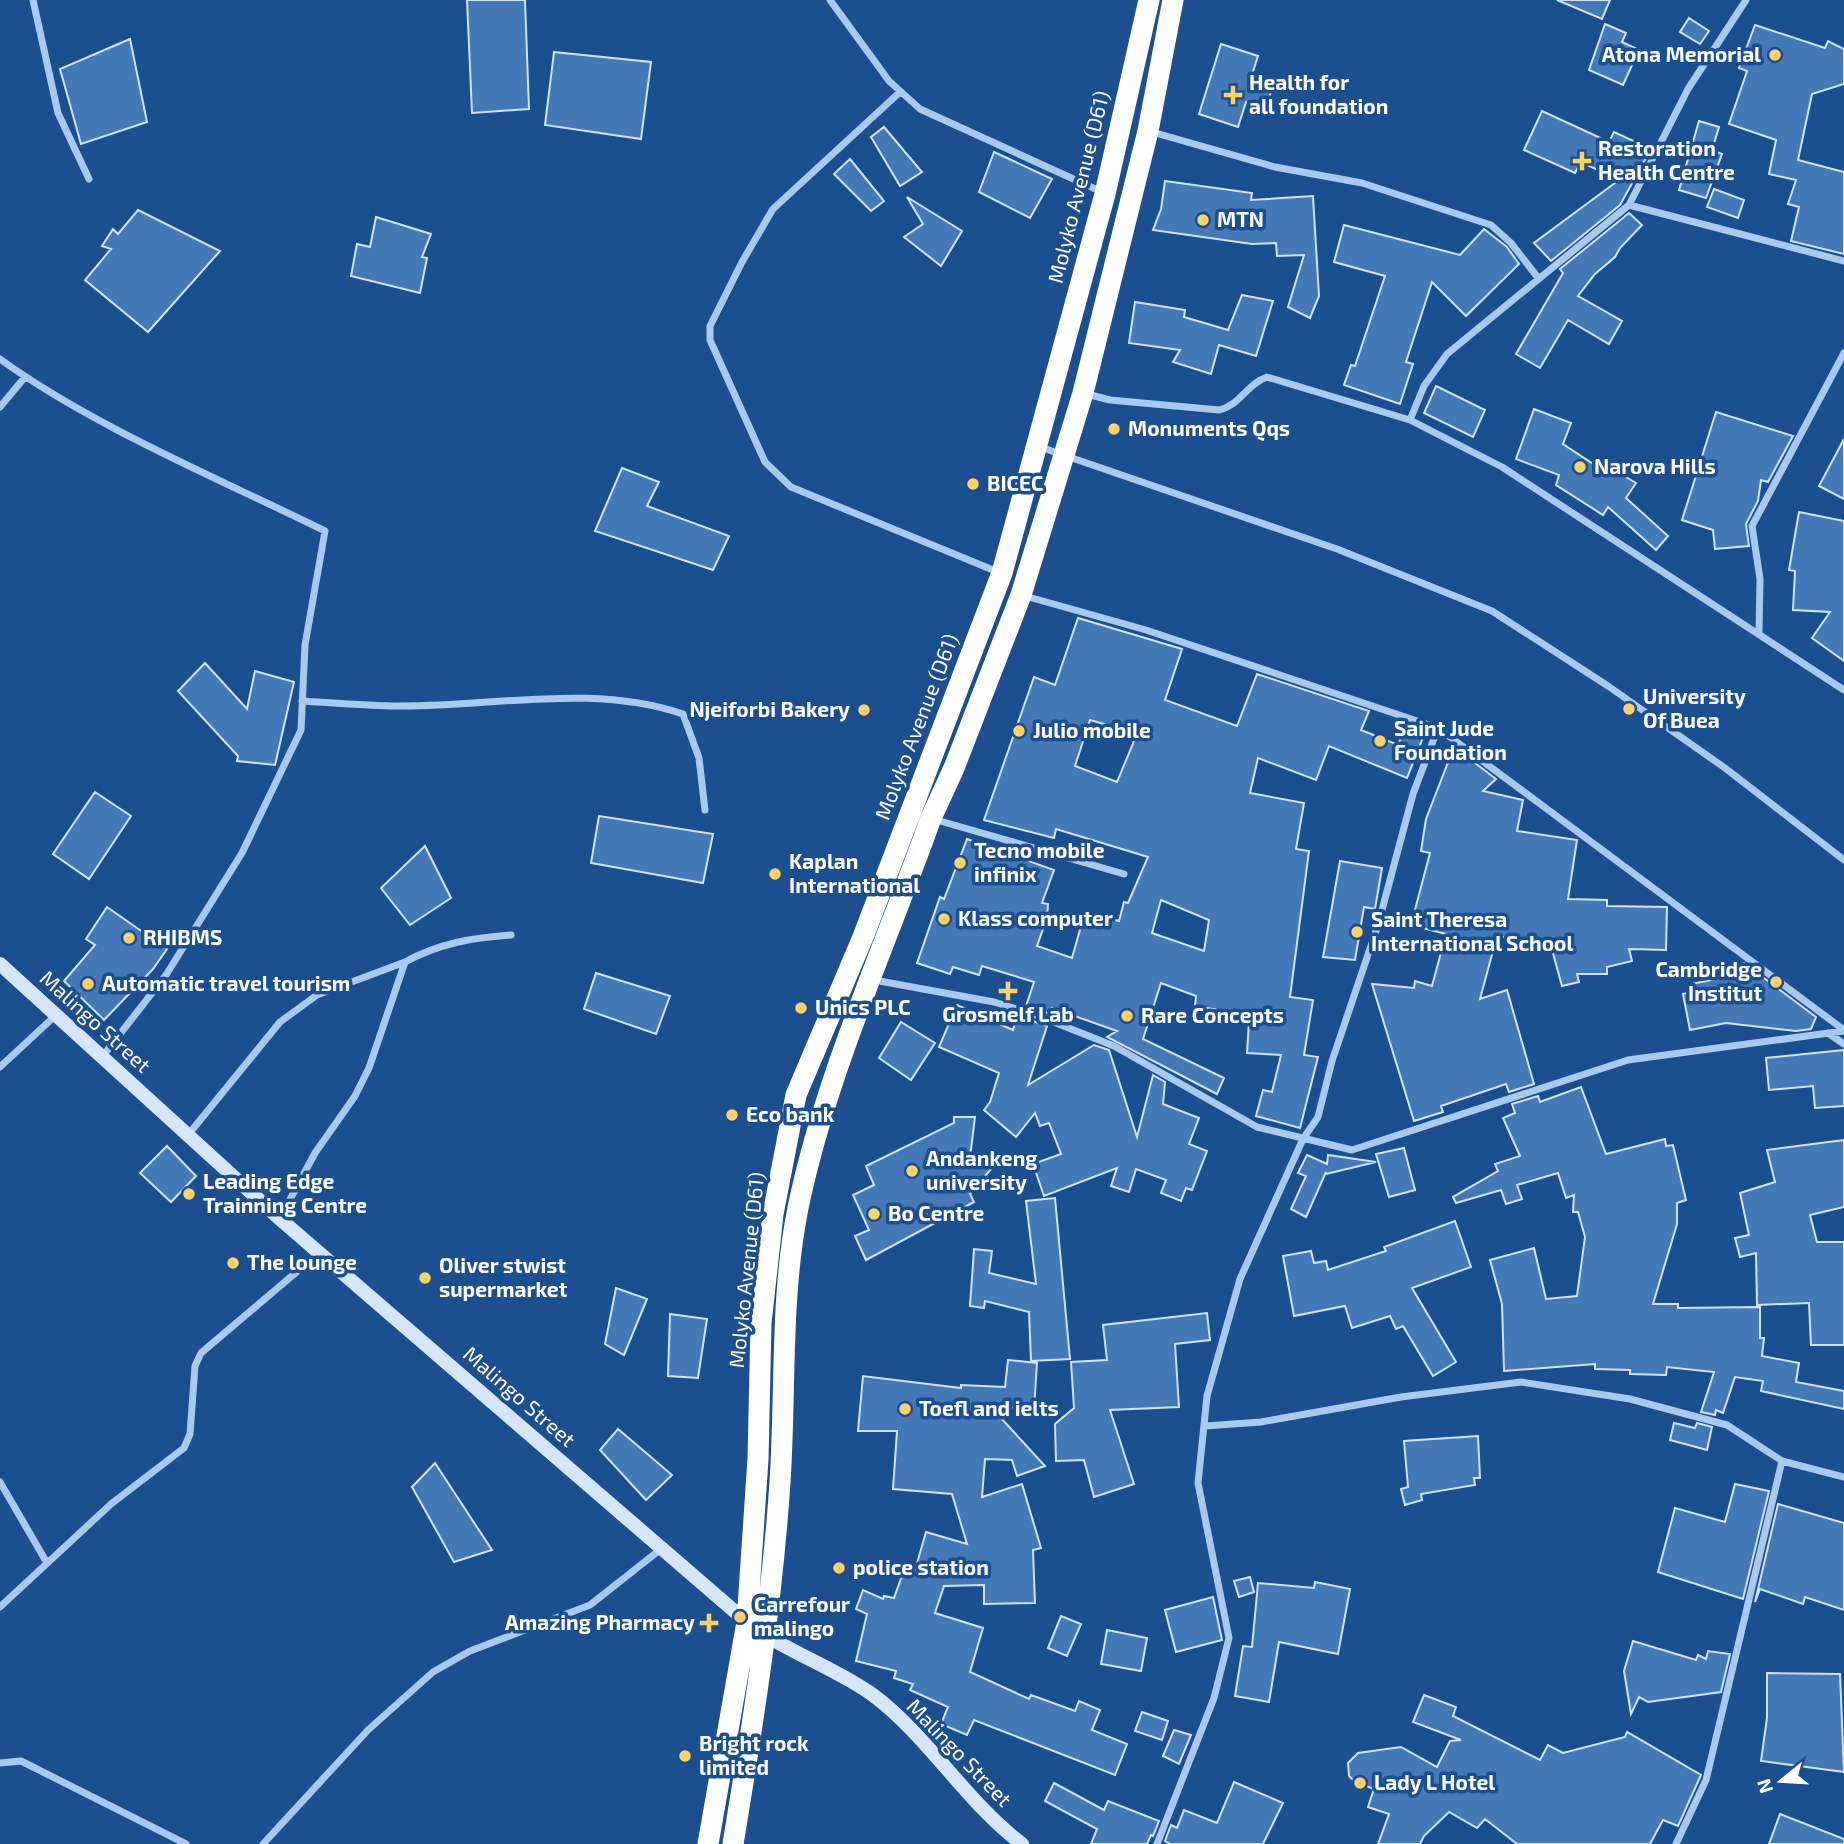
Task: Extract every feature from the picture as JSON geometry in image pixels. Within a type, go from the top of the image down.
[{"type":"highway","name":"Molyko Avenue (D61)","points":[[708,1844],[747,1622],[758,1459],[761,1323],[773,1214],[796,1095],[863,937],[1002,573],[1105,194],[1149,0]]},
{"type":"highway","name":"Molyko Avenue (D61)","points":[[733,1844],[766,1637],[780,1481],[786,1328],[795,1229],[820,1117],[931,818],[954,768],[1021,595],[1083,393],[1148,131],[1173,0]]},
{"type":"street","points":[[33,0],[58,113],[64,132],[89,179]]},
{"type":"street","points":[[830,0],[889,82],[920,109],[1105,194]]},
{"type":"street","points":[[1410,420],[1424,386],[1447,354],[1629,205],[1688,89],[1746,0]]},
{"type":"street","points":[[900,92],[773,209],[710,326],[710,340],[765,462],[791,487],[1002,573]]},
{"type":"street","points":[[1148,131],[1275,167],[1362,183],[1492,225],[1511,243],[1539,279]]},
{"type":"street","points":[[1629,205],[1844,261]]},
{"type":"street","points":[[1759,634],[1760,579],[1752,526],[1844,353]]},
{"type":"street","points":[[0,359],[26,377],[125,432],[325,531],[305,645],[301,730],[242,853],[166,975],[102,1057]]},
{"type":"street","points":[[0,407],[26,377]]},
{"type":"street","points":[[1083,393],[1110,400],[1219,410],[1228,408],[1259,380],[1268,377],[1410,420],[1502,467],[1844,690]]},
{"type":"street","points":[[1036,446],[1337,549],[1492,611],[1608,686],[1725,768],[1844,860]]},
{"type":"street","points":[[1021,595],[1146,630],[1438,728],[1844,1031]]},
{"type":"street","points":[[302,701],[400,706],[514,700],[643,702],[682,713],[699,758],[705,810]]},
{"type":"street","points":[[1157,1844],[1214,1698],[1229,1638],[1198,1483],[1207,1396],[1240,1279],[1303,1139],[1318,1117],[1332,1061],[1378,925],[1413,794],[1438,728]]},
{"type":"street","points":[[931,818],[1124,874]]},
{"type":"street","points":[[188,1135],[280,1022],[317,995],[405,962],[431,948],[468,938],[511,935]]},
{"type":"street","points":[[280,1219],[315,1153],[355,1096],[369,1068],[393,990],[405,962]]},
{"type":"street","name":"Malingo Street","points":[[0,964],[280,1219],[747,1622],[766,1637],[872,1695],[998,1824],[1022,1844]]},
{"type":"street","points":[[872,980],[994,1002],[1095,1036],[1257,1127],[1352,1150],[1628,1060],[1844,1031]]},
{"type":"street","points":[[0,1067],[56,1015]]},
{"type":"street","points":[[1828,1033],[1844,1044]]},
{"type":"street","points":[[0,1607],[111,1504],[184,1448],[190,1434],[195,1366],[201,1353],[319,1252]]},
{"type":"street","points":[[1205,1426],[1261,1422],[1401,1397],[1521,1382],[1630,1399],[1727,1424],[1782,1461],[1844,1477]]},
{"type":"street","points":[[1676,1844],[1706,1780],[1782,1461]]},
{"type":"street","points":[[0,1482],[47,1563]]},
{"type":"street","points":[[263,1844],[368,1730],[433,1672],[470,1651],[590,1605],[661,1548]]},
{"type":"street","points":[[0,1763],[21,1760],[186,1844]]},
{"type":"building","points":[[467,0],[525,0],[529,109],[472,113]]},
{"type":"building","points":[[1557,0],[1610,0],[1602,19]]},
{"type":"building","points":[[1689,18],[1709,31],[1700,44],[1680,32]]},
{"type":"building","points":[[1605,24],[1626,33],[1622,42],[1639,50],[1623,85],[1589,70]]},
{"type":"building","points":[[1755,25],[1825,48],[1828,41],[1844,49],[1844,84],[1812,94],[1798,160],[1844,172],[1844,254],[1791,241],[1799,207],[1788,204],[1796,180],[1769,174],[1776,140],[1729,124],[1747,71],[1739,68]]},
{"type":"building","points":[[130,39],[147,122],[81,144],[60,69]]},
{"type":"building","points":[[1221,44],[1258,56],[1250,81],[1272,89],[1265,109],[1246,102],[1238,127],[1199,114]]},
{"type":"building","points":[[554,52],[651,62],[641,139],[545,125]]},
{"type":"building","points":[[1542,111],[1609,142],[1614,132],[1651,149],[1620,205],[1551,261],[1534,243],[1619,180],[1581,162],[1575,173],[1524,150]]},
{"type":"building","points":[[1699,121],[1719,127],[1712,150],[1722,154],[1706,198],[1679,190]]},
{"type":"building","points":[[884,127],[922,172],[900,186],[871,137]]},
{"type":"building","points":[[994,152],[1052,179],[1030,218],[979,192]]},
{"type":"building","points":[[850,159],[884,201],[871,211],[834,174]]},
{"type":"building","points":[[1165,181],[1252,193],[1251,200],[1313,196],[1319,296],[1310,318],[1288,307],[1304,255],[1277,256],[1276,243],[1252,244],[1153,230],[1161,209]]},
{"type":"building","points":[[1714,189],[1744,200],[1738,218],[1707,207]]},
{"type":"building","points":[[907,197],[962,231],[941,266],[904,237],[923,224]]},
{"type":"building","points":[[138,210],[220,251],[148,332],[85,280],[111,249],[102,246],[113,229],[118,234]]},
{"type":"building","points":[[1629,213],[1642,225],[1615,257],[1595,274],[1578,296],[1622,321],[1609,344],[1568,320],[1540,368],[1516,354],[1563,273],[1560,269]]},
{"type":"building","points":[[376,217],[431,234],[422,257],[427,258],[420,293],[351,276],[357,244],[370,247]]},
{"type":"building","points":[[1344,225],[1460,255],[1484,229],[1507,247],[1519,264],[1466,316],[1432,282],[1406,362],[1413,364],[1400,404],[1344,385],[1351,365],[1355,366],[1385,276],[1334,262]]},
{"type":"building","points":[[1242,295],[1273,301],[1256,356],[1219,345],[1211,374],[1173,362],[1180,350],[1129,343],[1135,302],[1185,310],[1184,317],[1228,330]]},
{"type":"building","points":[[1436,386],[1485,410],[1473,437],[1424,413]]},
{"type":"building","points":[[1534,409],[1571,423],[1563,444],[1610,475],[1614,470],[1636,483],[1626,498],[1668,536],[1656,550],[1608,507],[1603,515],[1556,485],[1559,475],[1516,459]]},
{"type":"building","points":[[1716,412],[1793,436],[1768,482],[1761,480],[1758,501],[1746,524],[1749,546],[1715,549],[1713,530],[1682,520]]},
{"type":"building","points":[[1844,439],[1844,499],[1819,486]]},
{"type":"building","points":[[622,468],[659,482],[647,506],[729,536],[713,570],[595,531]]},
{"type":"building","points":[[1799,512],[1844,521],[1844,661],[1812,638],[1830,612],[1793,610],[1795,571],[1789,570]]},
{"type":"building","points":[[1078,618],[1182,649],[1165,700],[1237,726],[1257,674],[1369,711],[1361,730],[1398,745],[1407,724],[1426,730],[1407,778],[1329,746],[1316,780],[1258,758],[1250,793],[1304,803],[1296,849],[1309,851],[1290,997],[1313,1000],[1304,1055],[1318,1057],[1300,1128],[1256,1116],[1263,1090],[1272,1092],[1281,1055],[1247,1053],[1249,1021],[1229,1017],[1230,1012],[1195,1006],[1196,996],[1161,983],[1143,1039],[1224,1078],[1217,1094],[1107,1037],[1117,1031],[1052,1008],[1050,1014],[1026,1006],[1034,982],[982,966],[979,975],[953,967],[950,974],[917,963],[940,897],[944,899],[967,839],[1054,870],[1042,903],[1048,904],[1047,918],[1037,946],[1072,958],[1085,912],[1119,921],[1124,902],[1128,903],[1148,857],[1056,829],[1054,838],[984,820],[1034,677],[1055,685]],"holes":[[[1090,720],[1137,734],[1117,782],[1075,766]],[[1161,900],[1209,920],[1204,951],[1152,933]]]},
{"type":"building","points":[[205,663],[247,709],[255,671],[294,682],[275,765],[237,761],[238,756],[178,691]]},
{"type":"building","points":[[1454,747],[1496,779],[1483,791],[1523,800],[1517,831],[1577,840],[1568,899],[1607,900],[1607,906],[1667,907],[1666,950],[1629,949],[1632,961],[1607,967],[1607,974],[1577,974],[1579,982],[1562,986],[1551,946],[1497,936],[1480,999],[1507,990],[1534,1084],[1509,1092],[1506,1084],[1441,1106],[1443,1112],[1414,1121],[1372,984],[1414,988],[1415,981],[1432,986],[1446,934],[1411,925],[1430,853],[1421,851],[1426,819]]},
{"type":"building","points":[[95,792],[131,816],[89,879],[53,854]]},
{"type":"building","points":[[599,816],[713,834],[703,883],[591,863]]},
{"type":"building","points":[[425,846],[451,898],[410,925],[381,888]]},
{"type":"building","points":[[1340,861],[1382,868],[1375,909],[1364,907],[1355,960],[1323,957]]},
{"type":"building","points":[[107,907],[167,949],[153,969],[104,1020],[64,981],[95,945],[86,939]]},
{"type":"building","points":[[1744,963],[1816,1017],[1811,1029],[1796,1031],[1726,1023],[1690,1030],[1683,994],[1692,992],[1691,984],[1732,976],[1732,970]]},
{"type":"building","points":[[596,973],[670,996],[656,1034],[584,1009]]},
{"type":"building","points":[[957,1005],[1013,1030],[1016,1020],[1021,1022],[1022,1017],[1047,1026],[1028,1085],[1094,1045],[1109,1050],[1137,1137],[1153,1075],[1165,1082],[1163,1104],[1199,1118],[1189,1144],[1207,1151],[1192,1190],[1186,1188],[1181,1201],[1161,1193],[1166,1180],[1136,1169],[1129,1192],[1111,1186],[1117,1168],[1044,1196],[1033,1164],[1061,1154],[1049,1123],[1040,1126],[1035,1113],[1016,1137],[984,1110],[990,1102],[999,1073],[939,1047]]},
{"type":"building","points":[[901,1022],[935,1043],[911,1080],[879,1058]]},
{"type":"building","points":[[1844,1050],[1844,1106],[1815,1108],[1813,1086],[1769,1090],[1766,1058]]},
{"type":"building","points":[[1581,1087],[1606,1154],[1665,1139],[1666,1146],[1673,1145],[1686,1200],[1677,1203],[1677,1224],[1653,1304],[1678,1304],[1678,1308],[1760,1307],[1760,1338],[1764,1338],[1762,1356],[1799,1363],[1796,1382],[1844,1391],[1844,1409],[1761,1391],[1763,1381],[1735,1377],[1723,1413],[1716,1410],[1715,1415],[1701,1412],[1714,1372],[1667,1367],[1666,1375],[1630,1374],[1630,1370],[1595,1369],[1595,1364],[1504,1371],[1502,1304],[1490,1260],[1534,1248],[1546,1299],[1577,1296],[1585,1237],[1578,1212],[1573,1212],[1574,1195],[1566,1198],[1558,1173],[1517,1185],[1522,1199],[1506,1204],[1501,1190],[1456,1203],[1453,1197],[1498,1171],[1495,1164],[1520,1156],[1503,1118],[1515,1113],[1512,1104],[1538,1096],[1540,1102]]},
{"type":"building","points":[[954,1117],[975,1117],[969,1166],[1002,1156],[970,1194],[974,1202],[866,1260],[855,1236],[869,1230],[853,1195],[874,1185],[866,1166],[954,1123]]},
{"type":"building","points":[[1844,1140],[1844,1207],[1810,1215],[1817,1242],[1844,1242],[1844,1345],[1811,1345],[1809,1303],[1757,1305],[1756,1253],[1740,1257],[1735,1238],[1749,1235],[1740,1193],[1775,1182],[1767,1150]]},
{"type":"building","points":[[167,1146],[196,1176],[171,1202],[140,1173]]},
{"type":"building","points":[[1404,1148],[1415,1190],[1389,1197],[1376,1154]]},
{"type":"building","points":[[1307,1155],[1327,1164],[1328,1155],[1376,1162],[1326,1172],[1306,1217],[1291,1209],[1306,1176],[1298,1173]]},
{"type":"building","points":[[1055,1198],[1070,1359],[1031,1361],[1029,1312],[985,1301],[984,1308],[970,1306],[974,1249],[992,1251],[989,1273],[1036,1284],[1026,1201]]},
{"type":"building","points":[[1455,1221],[1471,1267],[1412,1288],[1456,1362],[1433,1376],[1403,1326],[1396,1329],[1390,1316],[1352,1328],[1345,1306],[1294,1316],[1283,1256],[1311,1251],[1314,1263],[1326,1261],[1328,1270],[1386,1251],[1384,1247]]},
{"type":"building","points":[[616,1288],[647,1299],[624,1355],[605,1344]]},
{"type":"building","points":[[1207,1313],[1210,1340],[1175,1344],[1179,1407],[1110,1410],[1134,1484],[1094,1497],[1084,1460],[1056,1461],[1055,1424],[1074,1408],[1071,1362],[1107,1360],[1103,1325]]},
{"type":"building","points":[[670,1314],[707,1319],[698,1378],[668,1376]]},
{"type":"building","points":[[1008,1360],[1037,1363],[1034,1410],[989,1405],[1045,1466],[1017,1476],[1012,1460],[985,1459],[982,1497],[1022,1484],[1041,1548],[1033,1550],[1035,1603],[984,1604],[984,1585],[944,1586],[935,1613],[983,1628],[970,1672],[1029,1699],[1031,1695],[1075,1711],[1079,1701],[1100,1710],[1092,1730],[1127,1744],[1115,1775],[974,1720],[967,1735],[941,1724],[948,1707],[910,1690],[913,1684],[894,1678],[896,1671],[856,1661],[867,1614],[856,1609],[863,1590],[883,1599],[884,1596],[894,1598],[904,1570],[914,1574],[926,1532],[967,1544],[952,1494],[893,1489],[897,1431],[858,1431],[863,1376],[961,1388],[961,1385],[1005,1387]]},
{"type":"building","points":[[1674,1423],[1695,1428],[1697,1423],[1712,1427],[1707,1450],[1670,1440]]},
{"type":"building","points":[[618,1429],[672,1475],[646,1500],[600,1450]]},
{"type":"building","points":[[1478,1436],[1480,1478],[1474,1478],[1475,1485],[1421,1494],[1422,1500],[1405,1505],[1401,1489],[1408,1487],[1404,1441]]},
{"type":"building","points":[[435,1463],[492,1550],[454,1562],[412,1487]]},
{"type":"building","points":[[1735,1484],[1769,1491],[1743,1599],[1658,1572],[1675,1508],[1725,1522]]},
{"type":"building","points":[[1778,1504],[1844,1523],[1844,1610],[1805,1597],[1803,1604],[1760,1589],[1755,1602]]},
{"type":"building","points":[[1250,1577],[1254,1592],[1239,1597],[1234,1581]]},
{"type":"building","points":[[1315,1582],[1350,1589],[1338,1654],[1279,1642],[1269,1702],[1235,1696],[1243,1646],[1252,1647],[1258,1583],[1314,1588]]},
{"type":"building","points":[[1213,1597],[1222,1640],[1176,1652],[1165,1610]]},
{"type":"building","points":[[1061,1616],[1081,1624],[1067,1656],[1048,1648]]},
{"type":"building","points":[[1107,1630],[1147,1638],[1141,1671],[1101,1664]]},
{"type":"building","points":[[1633,1641],[1696,1660],[1698,1655],[1706,1659],[1708,1651],[1730,1654],[1721,1692],[1648,1702],[1639,1697],[1631,1714],[1624,1671]]},
{"type":"building","points":[[1767,1673],[1840,1674],[1844,1772],[1761,1761],[1767,1718]]},
{"type":"building","points":[[1424,1695],[1456,1707],[1453,1716],[1540,1760],[1548,1745],[1563,1753],[1625,1737],[1627,1732],[1701,1775],[1678,1826],[1663,1820],[1650,1844],[1517,1844],[1485,1819],[1477,1828],[1449,1812],[1424,1836],[1420,1844],[1378,1844],[1389,1814],[1368,1807],[1374,1789],[1354,1781],[1349,1776],[1348,1763],[1358,1753],[1401,1747],[1437,1767],[1450,1741],[1461,1740],[1413,1722]]},
{"type":"building","points":[[1142,1712],[1168,1721],[1162,1740],[1135,1731]]},
{"type":"building","points":[[1174,1730],[1191,1735],[1179,1764],[1163,1756]]},
{"type":"building","points":[[1234,1782],[1283,1803],[1263,1844],[1170,1844],[1165,1841],[1171,1825],[1177,1828],[1184,1810],[1217,1823]]},
{"type":"building","points":[[1054,1783],[1104,1810],[1108,1801],[1159,1821],[1153,1836],[1151,1835],[1147,1844],[1091,1844],[1097,1829],[1045,1801]]},
{"type":"building","points":[[1780,1814],[1844,1839],[1844,1844],[1769,1844]]},
{"type":"place","name":"Atona Memorial","points":[[1775,55]]},
{"type":"place","name":"Health for all foundation","points":[[1233,95]]},
{"type":"place","name":"Restoration Health Centre","points":[[1582,161]]},
{"type":"place","name":"MTN","points":[[1203,220]]},
{"type":"place","name":"Monuments Qqs","points":[[1114,429]]},
{"type":"place","name":"Narova Hills","points":[[1580,467]]},
{"type":"place","name":"BICEC","points":[[973,484]]},
{"type":"place","name":"University Of Buea","points":[[1629,709]]},
{"type":"place","name":"Njeiforbi Bakery","points":[[864,710]]},
{"type":"place","name":"Julio mobile","points":[[1019,731]]},
{"type":"place","name":"Saint Jude Foundation","points":[[1380,741]]},
{"type":"place","name":"Tecno mobile infinix","points":[[960,863]]},
{"type":"place","name":"Kaplan International","points":[[775,874]]},
{"type":"place","name":"Klass computer","points":[[944,919]]},
{"type":"place","name":"Saint Theresa International School","points":[[1357,932]]},
{"type":"place","name":"RHIBMS","points":[[129,938]]},
{"type":"place","name":"Cambridge Institut","points":[[1776,982]]},
{"type":"place","name":"Automatic travel tourism","points":[[88,984]]},
{"type":"place","name":"Grosmelf Lab","points":[[1008,991]]},
{"type":"place","name":"Unics PLC","points":[[801,1008]]},
{"type":"place","name":"Rare Concepts","points":[[1127,1016]]},
{"type":"place","name":"Eco bank","points":[[732,1115]]},
{"type":"place","name":"Andankeng university","points":[[912,1171]]},
{"type":"place","name":"Leading Edge Trainning Centre","points":[[189,1194]]},
{"type":"place","name":"Bo Centre","points":[[874,1214]]},
{"type":"place","name":"The lounge","points":[[233,1263]]},
{"type":"place","name":"Oliver stwist supermarket","points":[[425,1278]]},
{"type":"place","name":"Toefl and ielts","points":[[905,1409]]},
{"type":"place","name":"police station","points":[[839,1568]]},
{"type":"place","name":"Carrefour malingo","points":[[740,1617]]},
{"type":"place","name":"Amazing Pharmacy","points":[[709,1623]]},
{"type":"place","name":"Bright rock limited","points":[[685,1756]]},
{"type":"place","name":"Lady L Hotel","points":[[1360,1783]]}]
